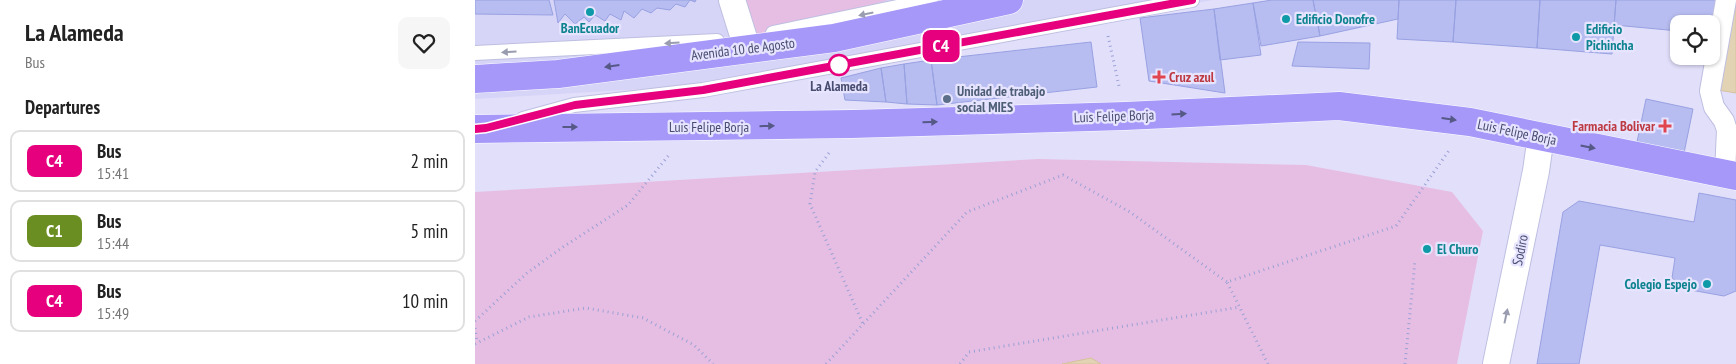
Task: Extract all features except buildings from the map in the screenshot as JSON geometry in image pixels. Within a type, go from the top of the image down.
[{"type":"main road","name":"Avenida 10 de Agosto","points":[[475,79],[558,74],[745,44],[834,38],[1009,0]]},
{"type":"main road","name":"Luis Felipe Borja","points":[[480,129],[852,124],[1125,116],[1339,106],[1470,122],[1730,174]]},
{"type":"street","points":[[732,0],[745,44]]},
{"type":"street","points":[[1726,0],[1710,91],[1714,107],[1724,121],[1727,130],[1730,174]]},
{"type":"street","name":"Sodiro","points":[[1496,364],[1536,171],[1541,136]]},
{"type":"lane","points":[[475,54],[745,44],[931,0]]},
{"type":"lane","points":[[480,129],[575,105],[703,90],[1192,0]]},
{"type":"path","points":[[1107,33],[1119,91]]},
{"type":"path","points":[[1227,282],[1396,226],[1470,122]]},
{"type":"path","points":[[852,124],[815,172],[810,204],[863,324]]},
{"type":"path","points":[[475,320],[527,273],[628,205],[671,152]]},
{"type":"path","points":[[826,364],[967,212],[1063,175],[1130,212],[1227,282],[1268,364]]},
{"type":"path","points":[[1405,364],[1415,261]]},
{"type":"path","points":[[960,364],[969,352],[1240,307]]},
{"type":"path","points":[[475,328],[476,343],[529,317],[586,308],[643,318],[694,345],[713,364]]},
{"type":"shaded area","points":[[475,0],[1213,0],[726,84],[475,99]]},
{"type":"shaded area","points":[[742,0],[888,0],[754,39]]},
{"type":"shaded area","points":[[1731,0],[1736,0],[1736,93],[1718,90]]},
{"type":"shaded area","points":[[1038,159],[1306,165],[1452,192],[1483,231],[1457,364],[475,364],[475,192]]},
{"type":"shaded area","points":[[1091,358],[1101,364],[1062,364]]},
{"type":"bus line","name":"C4","points":[[475,129],[486,128],[575,105],[703,90],[1192,0]]},
{"type":"place","name":"BanEcuador","points":[[590,12]]},
{"type":"place","name":"Edificio Donofre","points":[[1286,19]]},
{"type":"place","name":"Edificio Pichincha","points":[[1576,37]]},
{"type":"place","name":"La Alameda","points":[[839,65]]},
{"type":"place","name":"Cruz azul","points":[[1159,77]]},
{"type":"place","name":"Unidad de trabajo social MIES","points":[[947,99]]},
{"type":"place","name":"Farmacia Bolivar","points":[[1665,126]]},
{"type":"place","name":"El Churo","points":[[1427,249]]},
{"type":"place","name":"Colegio Espejo","points":[[1707,284]]}]
